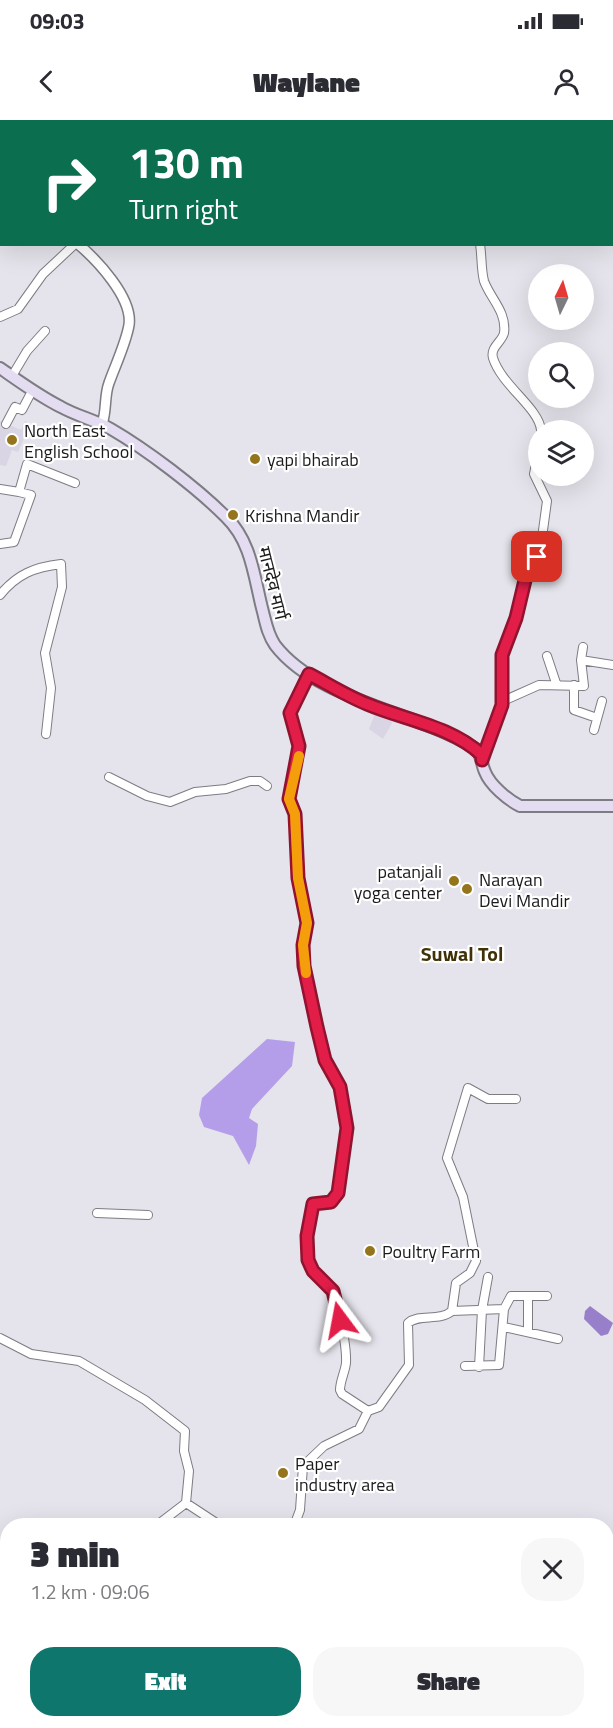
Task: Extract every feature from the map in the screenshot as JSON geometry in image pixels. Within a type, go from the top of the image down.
[{"type":"main road","name":"मानदेव मार्ग","points":[[0,368],[32,391],[60,407],[102,424],[146,453],[226,516],[249,551],[269,634],[282,653],[309,674],[365,704],[447,734],[473,747],[482,755],[485,774],[510,801],[520,806],[613,806]]},
{"type":"street","points":[[0,317],[18,309],[43,274],[75,246]]},
{"type":"street","points":[[80,246],[95,258],[118,287],[129,320],[117,366],[108,385],[102,424]]},
{"type":"street","points":[[480,246],[486,285],[494,296],[503,320],[504,334],[494,349],[494,358],[511,390],[535,414],[537,420]]},
{"type":"street","points":[[12,376],[27,351],[45,331]]},
{"type":"street","points":[[6,424],[15,407],[22,410],[32,391]]},
{"type":"street","points":[[19,492],[27,464],[75,483]]},
{"type":"street","points":[[482,760],[503,701],[502,655],[516,618],[526,576],[541,544],[547,501],[540,486]]},
{"type":"street","points":[[0,489],[30,495],[14,542],[0,544]]},
{"type":"street","points":[[1,593],[18,576],[35,567],[61,564],[62,587],[45,653],[51,688],[46,734]]},
{"type":"street","points":[[503,701],[539,685],[556,683],[584,686],[581,660],[583,647]]},
{"type":"street","points":[[548,656],[556,683]]},
{"type":"street","points":[[581,660],[613,665]]},
{"type":"street","points":[[309,674],[290,713],[300,752],[289,799],[295,814],[298,878],[307,923],[303,945],[304,966],[322,1049],[340,1087],[347,1128],[338,1193],[331,1202],[313,1204],[310,1209],[307,1236],[308,1260],[313,1271],[333,1291],[337,1305],[345,1357],[340,1390],[342,1394],[368,1411]]},
{"type":"street","points":[[574,685],[574,710],[597,718]]},
{"type":"street","points":[[594,730],[602,701]]},
{"type":"street","points":[[109,777],[147,796],[170,802],[195,792],[226,789],[250,781],[260,781],[267,786]]},
{"type":"street","points":[[452,1311],[456,1283],[470,1273],[476,1261],[463,1197],[447,1158],[468,1088],[488,1099],[516,1099]]},
{"type":"street","points":[[97,1213],[148,1215]]},
{"type":"street","points":[[479,1367],[482,1310],[488,1277]]},
{"type":"street","points":[[465,1366],[499,1365],[504,1310],[512,1296],[547,1296]]},
{"type":"street","points":[[528,1296],[528,1332]]},
{"type":"street","points":[[297,1518],[300,1510],[303,1466],[324,1446],[359,1429],[368,1411],[379,1407],[408,1365],[408,1323],[412,1319],[445,1317],[452,1311],[504,1310]]},
{"type":"street","points":[[504,1327],[558,1339]]},
{"type":"street","points":[[0,1338],[31,1354],[79,1361],[145,1400],[180,1427],[186,1434],[184,1451],[189,1476],[186,1503],[166,1518]]},
{"type":"street","points":[[186,1503],[209,1518]]},
{"type":"shaded area","name":"North East English School","points":[[0,421],[21,430],[25,421],[30,424],[18,452],[12,450],[6,466],[0,465]]},
{"type":"shaded area","points":[[375,714],[390,719],[392,723],[383,739],[369,729]]},
{"type":"shaded area","points":[[267,1039],[295,1042],[292,1066],[252,1109],[249,1118],[258,1124],[256,1146],[249,1165],[233,1136],[204,1127],[199,1115],[202,1098]]},
{"type":"shaded area","points":[[590,1306],[613,1323],[608,1334],[601,1336],[584,1319],[585,1311]]},
{"type":"slow traffic","points":[[299,756],[289,802],[295,814],[298,878],[307,923],[303,945],[306,973]]},
{"type":"place","name":"North East English School","points":[[12,440]]},
{"type":"place","name":"yapi bhairab","points":[[255,459]]},
{"type":"place","name":"Krishna Mandir","points":[[233,515]]},
{"type":"place","name":"patanjali yoga center","points":[[454,881]]},
{"type":"place","name":"Narayan Devi Mandir","points":[[467,889]]},
{"type":"place","name":"Poultry Farm","points":[[370,1251]]},
{"type":"place","name":"Paper industry area","points":[[283,1473]]},
{"type":"district","name":"Suwal Tol","points":[[462,953]]},
{"type":"route","points":[[340,1320],[333,1291],[313,1271],[308,1260],[307,1236],[310,1209],[313,1204],[331,1202],[336,1199],[347,1128],[340,1087],[325,1060],[304,966],[303,945],[307,923],[298,878],[295,814],[289,802],[300,752],[290,713],[309,674],[365,704],[409,717],[447,734],[473,747],[482,755],[482,760],[503,700],[501,666],[504,647],[516,618],[526,576],[537,557]]}]
